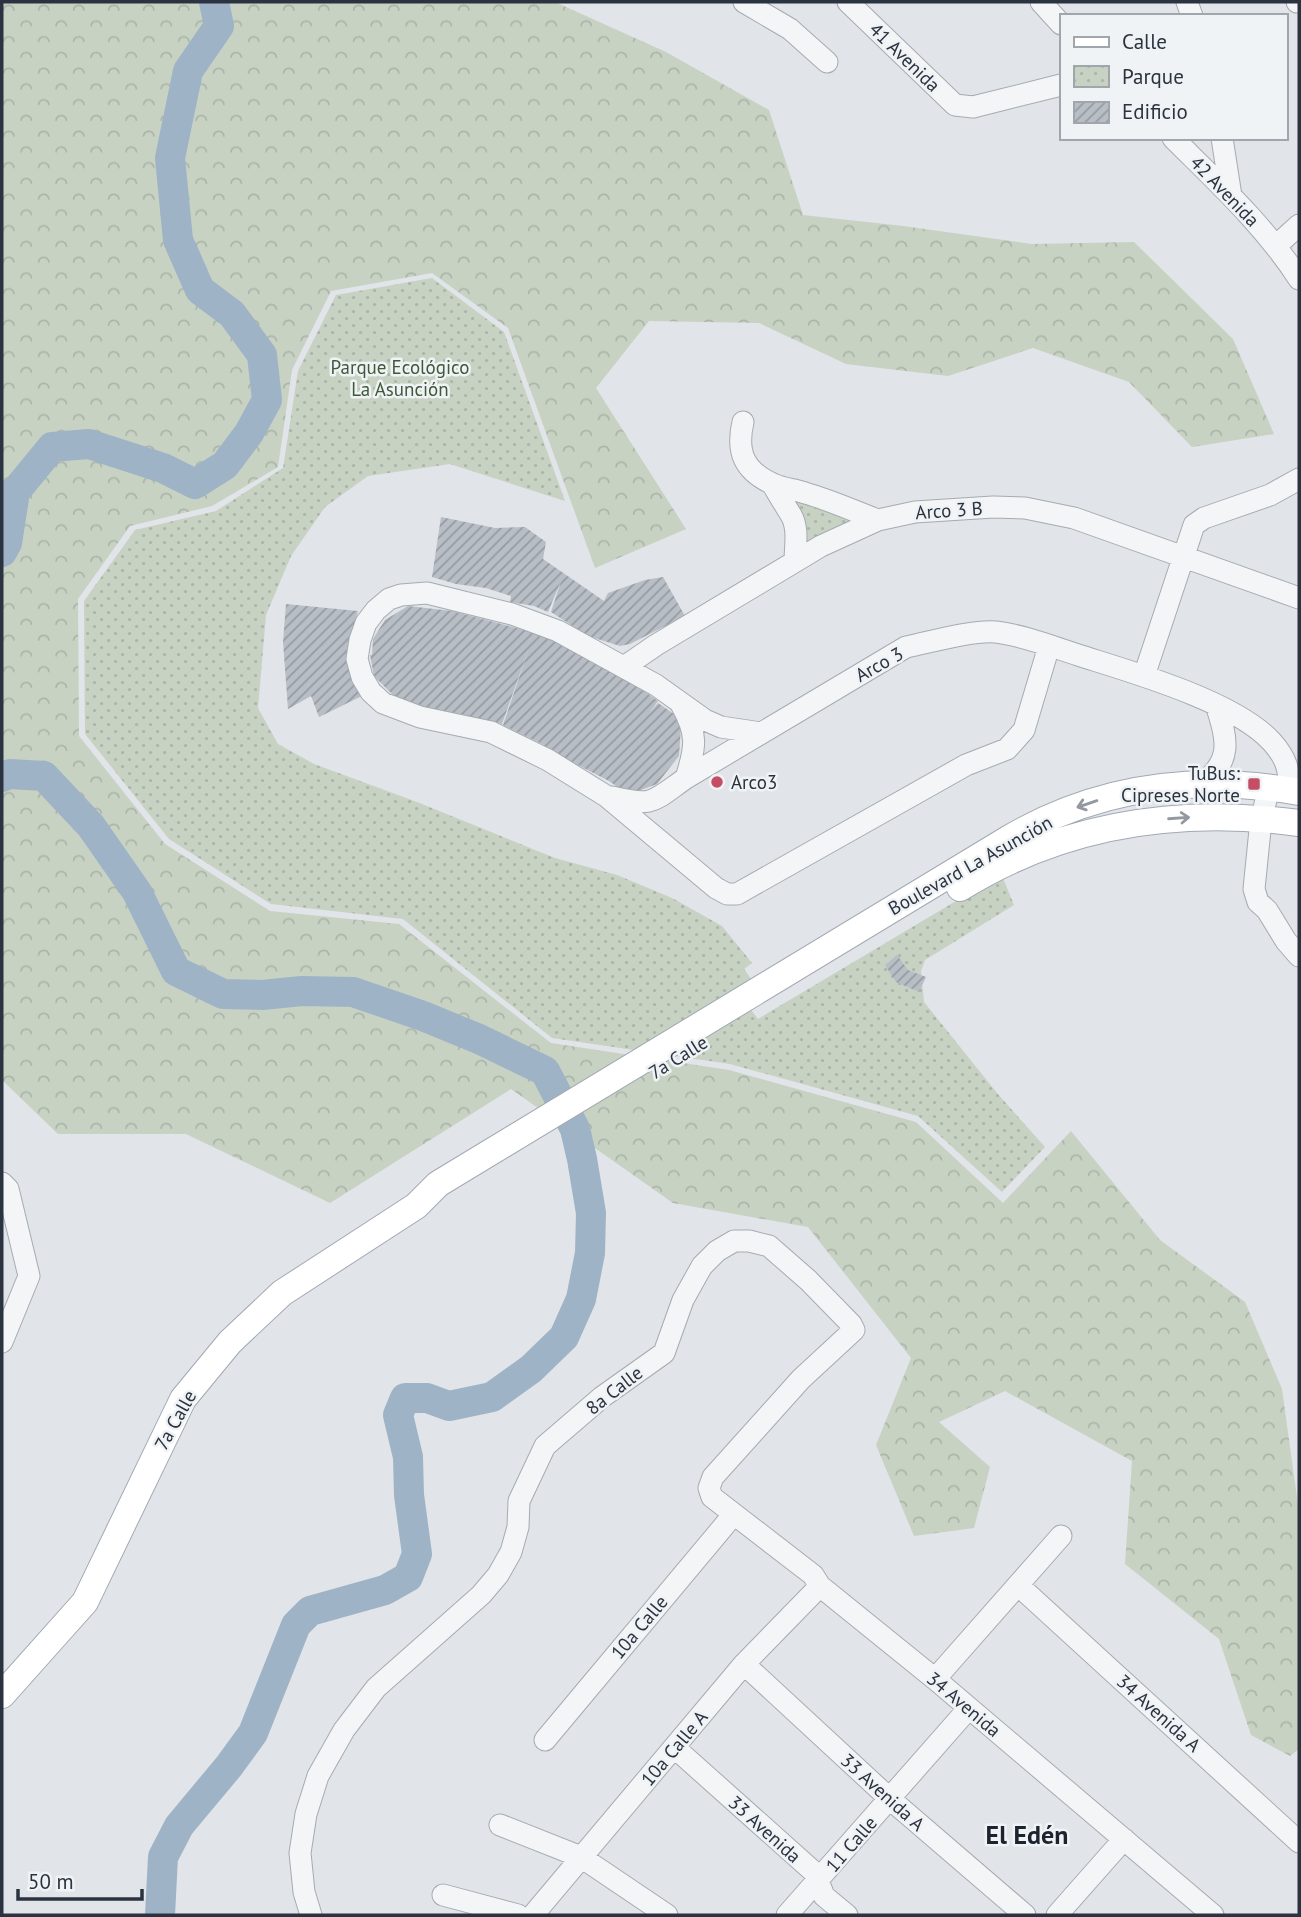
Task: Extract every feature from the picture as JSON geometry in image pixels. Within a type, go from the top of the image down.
[{"type":"main road","name":"Boulevard La Asunción","points":[[782,983],[1017,834],[1086,804],[1130,790],[1170,786],[1286,790]]},
{"type":"main road","points":[[1102,828],[1130,790]]},
{"type":"main road","name":"Boulevard La Asunción","points":[[938,902],[974,879],[1018,857],[1102,828],[1185,817],[1299,823]]},
{"type":"main road","name":"7a Calle","points":[[2,1695],[85,1602],[183,1399],[230,1342],[282,1293],[416,1206],[782,983],[938,902]]},
{"type":"street","points":[[744,2],[790,29],[827,62]]},
{"type":"street","name":"41 Avenida","points":[[848,2],[955,105],[974,107],[1060,85]]},
{"type":"street","points":[[1041,2],[1060,23]]},
{"type":"street","name":"42 Avenida","points":[[1175,140],[1277,245]]},
{"type":"street","points":[[1222,140],[1231,196]]},
{"type":"street","points":[[1299,225],[1277,245],[1299,279]]},
{"type":"street","points":[[743,422],[739,440],[742,455],[750,468],[774,485],[805,492],[878,520]]},
{"type":"street","points":[[1144,676],[1194,525],[1198,520],[1270,495],[1299,479]]},
{"type":"street","points":[[774,485],[783,505],[792,516],[796,533],[794,561]]},
{"type":"street","name":"Arco 3 B","points":[[624,667],[794,561],[878,520],[915,512],[993,507],[1025,508],[1074,518],[1299,598]]},
{"type":"street","points":[[761,733],[721,727],[705,720],[624,667],[539,623],[512,614],[427,593],[401,594],[389,599],[376,610],[363,631],[357,659],[362,677],[371,692],[383,703],[420,718],[491,732],[548,760],[606,796],[716,888],[727,894],[737,894],[966,765],[1007,749],[1024,730],[1049,646]]},
{"type":"street","name":"Arco 3","points":[[659,798],[686,778],[906,647],[995,632],[1144,676],[1216,705],[1270,740],[1287,762],[1286,790]]},
{"type":"street","points":[[680,702],[692,723],[696,744],[686,778]]},
{"type":"street","points":[[1199,786],[1215,775],[1223,757],[1225,735],[1216,705]]},
{"type":"street","points":[[1286,790],[1261,820],[1255,870],[1262,879],[1268,898],[1267,910],[1299,956]]},
{"type":"street","points":[[606,796],[640,804],[659,798]]},
{"type":"street","points":[[658,840],[653,817],[659,798]]},
{"type":"street","points":[[2,1183],[8,1189],[29,1276],[2,1342]]},
{"type":"street","name":"8a Calle","points":[[311,1915],[304,1892],[300,1853],[306,1814],[318,1776],[344,1730],[376,1688],[481,1595],[498,1575],[511,1552],[518,1527],[519,1501],[545,1446],[602,1397],[664,1353],[683,1300],[702,1266],[717,1251],[734,1241],[749,1241],[769,1246],[808,1280],[854,1330],[801,1379],[713,1477],[709,1488],[712,1497]]},
{"type":"street","name":"34 Avenida","points":[[712,1497],[813,1575],[820,1586],[935,1679],[1213,1915]]},
{"type":"street","name":"10a Calle","points":[[545,1740],[734,1514]]},
{"type":"street","points":[[935,1679],[1061,1536]]},
{"type":"street","name":"34 Avenida A","points":[[1018,1585],[1299,1842]]},
{"type":"street","name":"10a Calle A","points":[[533,1915],[744,1664],[820,1586]]},
{"type":"street","name":"33 Avenida A","points":[[744,1664],[890,1799],[1025,1915]]},
{"type":"street","name":"11 Calle","points":[[787,1915],[819,1882],[969,1708]]},
{"type":"street","name":"33 Avenida","points":[[675,1748],[815,1873],[824,1896],[847,1915]]},
{"type":"street","points":[[500,1825],[581,1857],[667,1915]]},
{"type":"street","points":[[1057,1915],[1124,1839]]},
{"type":"street","points":[[443,1895],[518,1915]]},
{"type":"green space","points":[[2,2],[555,2],[666,52],[769,110],[803,215],[1032,244],[1134,242],[1233,339],[1274,434],[1192,447],[1129,382],[1033,348],[948,376],[846,364],[759,323],[649,321],[596,388],[686,529],[595,568],[508,328],[432,273],[331,291],[292,370],[278,467],[212,506],[130,526],[78,599],[79,736],[165,844],[270,911],[399,924],[551,1043],[729,1070],[916,1122],[1003,1203],[1071,1131],[1160,1240],[1245,1302],[1282,1389],[1299,1512],[1299,1749],[1290,1756],[1251,1735],[1219,1639],[1125,1564],[1132,1461],[1005,1391],[939,1422],[990,1467],[974,1528],[914,1536],[876,1445],[911,1358],[808,1227],[673,1203],[511,1089],[330,1203],[186,1134],[58,1134],[2,1080]]},
{"type":"green space","name":"Parque Ecológico La Asunción","points":[[432,278],[504,332],[565,501],[450,464],[368,476],[325,507],[291,556],[266,615],[258,708],[278,744],[314,764],[555,858],[617,875],[672,898],[722,926],[752,963],[744,969],[754,983],[739,994],[758,1019],[956,901],[1003,878],[1014,905],[925,960],[921,971],[924,1002],[997,1093],[1045,1147],[1002,1192],[918,1116],[730,1064],[552,1038],[403,919],[271,904],[169,839],[85,734],[84,601],[135,530],[216,511],[283,468],[298,371],[336,295]]},
{"type":"green space","points":[[783,497],[860,522],[803,551]]},
{"type":"building","points":[[441,517],[495,528],[525,527],[546,542],[543,559],[604,601],[608,593],[645,580],[663,577],[685,616],[630,644],[620,646],[588,636],[551,612],[561,581],[548,612],[534,606],[510,602],[511,596],[486,588],[432,577]]},
{"type":"building","points":[[286,604],[358,611],[347,652],[352,675],[364,695],[319,717],[311,696],[288,709],[283,642]]},
{"type":"building","points":[[408,606],[452,611],[535,633],[579,650],[613,669],[658,701],[649,714],[658,703],[674,714],[681,727],[679,756],[657,784],[633,793],[503,725],[529,648],[502,724],[436,712],[394,696],[374,676],[370,655],[373,639],[385,620]]},
{"type":"building","points":[[897,955],[908,970],[926,977],[919,992],[896,982],[885,965]]},
{"type":"waterway","points":[[2,552],[7,543],[15,492],[52,447],[89,444],[163,468],[195,484],[225,465],[249,433],[267,400],[262,355],[232,314],[200,290],[178,240],[170,158],[188,71],[219,26],[214,2]]},
{"type":"waterway","points":[[2,777],[10,774],[44,776],[91,826],[137,892],[176,971],[223,994],[353,992],[479,1039],[545,1071],[575,1129],[591,1213],[590,1253],[581,1299],[564,1337],[531,1369],[492,1397],[449,1406],[427,1398],[405,1398],[398,1415],[408,1457],[409,1495],[417,1554],[408,1577],[385,1590],[310,1611],[296,1625],[253,1733],[179,1826],[163,1857],[160,1915]]},
{"type":"place","name":"Arco3","points":[[717,782]]},
{"type":"place","name":"TuBus: Cipreses Norte","points":[[1254,784]]},
{"type":"district","name":"El Edén","points":[[1027,1834]]}]
